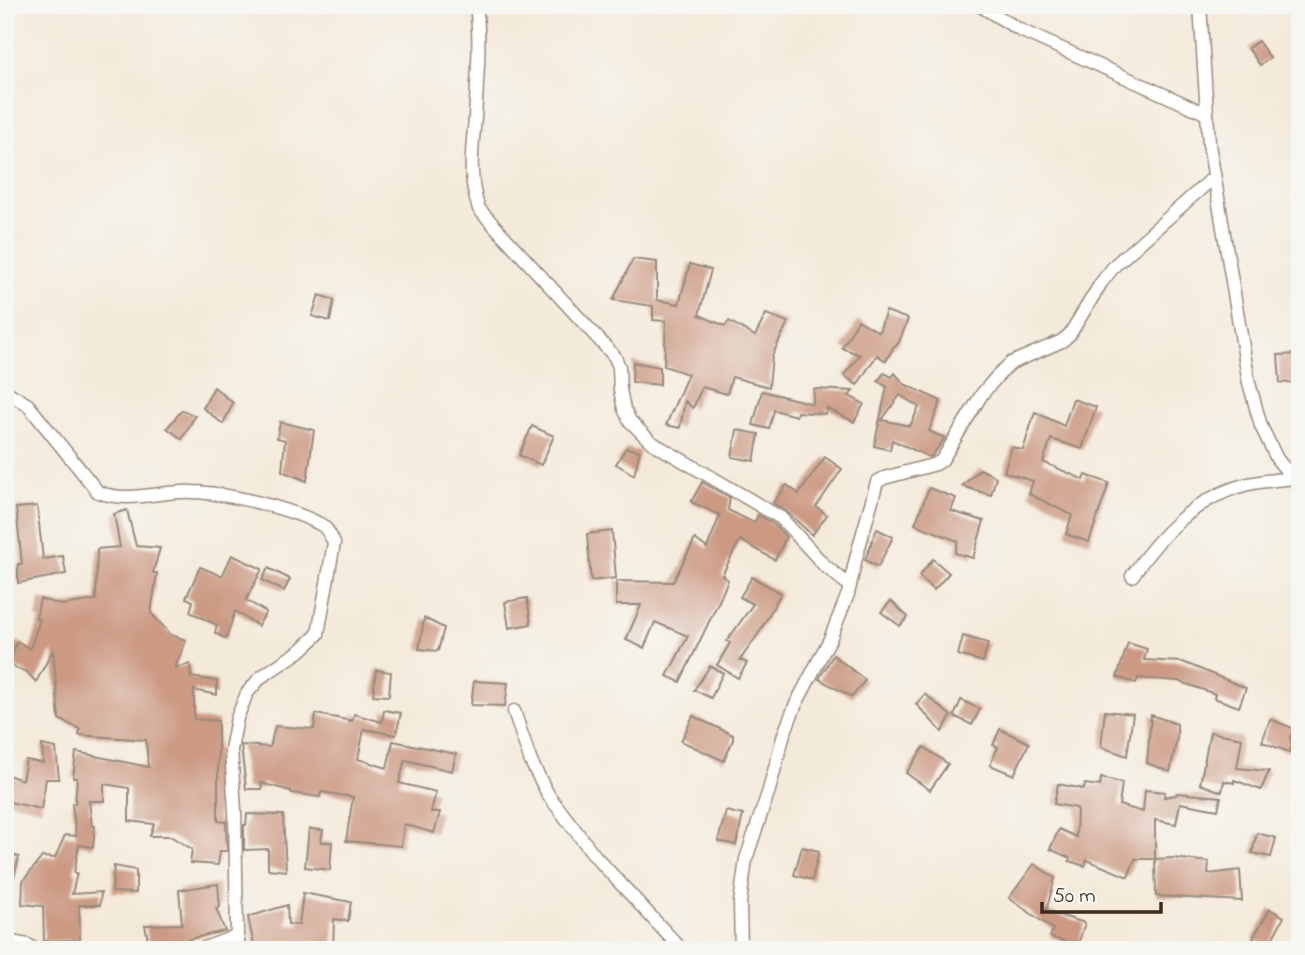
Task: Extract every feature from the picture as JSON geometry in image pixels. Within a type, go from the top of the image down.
[{"type":"street","points":[[476,5],[479,53],[471,173],[479,209],[615,357],[619,367],[624,409],[630,421],[651,442],[781,518],[824,565],[850,586]]},
{"type":"street","points":[[979,5],[1020,30],[1207,114]]},
{"type":"street","points":[[1200,5],[1214,177],[1250,383],[1261,426],[1277,459],[1296,482]]},
{"type":"street","points":[[741,950],[740,903],[746,859],[784,734],[795,706],[830,639],[850,586],[877,482],[943,460],[982,394],[1000,373],[1011,363],[1062,341],[1070,334],[1115,265],[1214,177]]},
{"type":"street","points":[[5,391],[28,405],[98,492],[114,498],[193,492],[256,501],[320,523],[330,533],[334,543],[318,634],[300,651],[261,677],[247,693],[237,718],[231,750],[236,811],[237,936],[240,950]]},
{"type":"street","points":[[1132,576],[1164,533],[1193,509],[1220,494],[1245,485],[1296,482]]},
{"type":"street","points":[[514,711],[531,762],[549,796],[595,856],[682,950]]},
{"type":"street","points":[[199,950],[237,936]]},
{"type":"street","points":[[5,941],[29,945],[36,950]]},
{"type":"building","points":[[1258,41],[1270,58],[1260,65],[1248,48]]},
{"type":"building","points":[[633,259],[657,262],[657,300],[679,304],[690,264],[711,270],[699,315],[725,326],[729,321],[755,336],[766,314],[788,322],[772,356],[769,387],[732,377],[727,394],[702,387],[693,408],[685,401],[680,428],[666,425],[688,374],[664,366],[666,321],[653,320],[653,306],[613,300]]},
{"type":"building","points":[[319,295],[334,300],[330,321],[312,316]]},
{"type":"building","points":[[886,311],[908,319],[899,342],[886,361],[877,355],[857,385],[844,375],[860,355],[842,348],[858,320],[879,332]]},
{"type":"building","points":[[1300,354],[1300,382],[1280,383],[1278,355]]},
{"type":"building","points":[[633,362],[660,367],[660,385],[632,382]]},
{"type":"building","points":[[884,373],[892,377],[895,373],[904,384],[941,401],[929,431],[945,438],[932,456],[892,440],[890,450],[874,446],[887,387],[878,381]],"holes":[[[900,395],[919,407],[910,426],[882,420]]]},
{"type":"building","points":[[214,387],[233,403],[223,424],[203,408]]},
{"type":"building","points":[[814,389],[853,391],[849,396],[864,404],[854,422],[827,408],[826,414],[797,412],[796,416],[774,410],[769,429],[753,425],[762,391],[813,404]]},
{"type":"building","points":[[1073,399],[1096,407],[1082,449],[1051,439],[1043,462],[1084,480],[1086,475],[1109,483],[1089,542],[1066,534],[1072,515],[1029,494],[1033,481],[1004,472],[1012,447],[1023,450],[1035,412],[1064,426]]},
{"type":"building","points":[[182,410],[195,416],[182,439],[167,428]]},
{"type":"building","points":[[280,422],[314,430],[307,481],[282,471],[285,440],[277,438]]},
{"type":"building","points":[[532,426],[554,436],[541,465],[519,455]]},
{"type":"building","points":[[737,430],[759,434],[754,461],[732,457]]},
{"type":"building","points":[[626,448],[640,451],[634,475],[616,464]]},
{"type":"building","points":[[825,457],[842,469],[816,507],[827,515],[812,535],[773,503],[787,485],[799,494]]},
{"type":"building","points":[[980,469],[996,477],[991,495],[962,486]]},
{"type":"building","points":[[702,482],[730,498],[728,510],[754,523],[758,515],[775,525],[786,537],[775,560],[740,540],[722,575],[728,580],[720,599],[680,682],[667,676],[688,636],[655,622],[644,648],[626,640],[641,605],[616,605],[616,581],[673,582],[695,539],[707,548],[720,515],[691,502]]},
{"type":"building","points":[[929,488],[956,498],[951,511],[984,521],[973,558],[955,553],[958,541],[915,524]]},
{"type":"building","points":[[37,506],[43,559],[63,556],[66,574],[18,583],[18,564],[22,564],[16,508]]},
{"type":"building","points":[[127,510],[136,546],[160,548],[153,573],[157,573],[151,613],[171,635],[186,640],[175,668],[190,664],[191,677],[217,681],[217,695],[194,690],[194,719],[218,721],[218,821],[226,822],[227,851],[220,851],[218,865],[190,863],[192,849],[170,836],[150,836],[154,824],[129,821],[129,788],[104,784],[104,801],[89,801],[92,826],[95,826],[93,847],[79,845],[72,894],[101,892],[100,905],[79,905],[80,940],[44,941],[43,906],[22,904],[23,881],[42,857],[55,858],[65,835],[76,836],[72,804],[75,803],[77,778],[73,778],[76,752],[148,767],[146,740],[79,735],[80,729],[59,719],[53,650],[36,682],[27,672],[9,665],[17,641],[30,649],[40,619],[36,618],[40,599],[62,605],[96,600],[97,549],[120,547],[114,514]]},
{"type":"building","points":[[877,529],[893,537],[878,567],[865,560]]},
{"type":"building","points":[[612,531],[616,578],[591,581],[587,534]]},
{"type":"building","points":[[232,555],[262,569],[246,600],[266,612],[258,626],[235,611],[226,639],[215,633],[217,625],[190,612],[193,601],[186,598],[200,567],[222,576]]},
{"type":"building","points":[[933,559],[949,573],[934,590],[919,576]]},
{"type":"building","points":[[268,568],[290,579],[284,591],[262,580]]},
{"type":"building","points":[[752,577],[781,593],[759,633],[740,660],[747,663],[738,678],[717,665],[730,643],[727,641],[753,604],[740,597]]},
{"type":"building","points":[[527,598],[531,624],[509,628],[505,602]]},
{"type":"building","points":[[891,601],[908,617],[900,626],[881,612]]},
{"type":"building","points":[[424,618],[444,628],[438,651],[419,649]]},
{"type":"building","points":[[963,636],[988,643],[983,662],[958,655]]},
{"type":"building","points":[[1128,643],[1147,649],[1144,660],[1183,662],[1246,688],[1239,707],[1214,698],[1215,694],[1178,681],[1138,678],[1136,683],[1117,677]]},
{"type":"building","points":[[833,655],[865,680],[852,697],[819,679]]},
{"type":"building","points":[[710,666],[723,673],[711,698],[694,690]]},
{"type":"building","points":[[376,670],[391,672],[389,696],[373,695]]},
{"type":"building","points":[[474,681],[508,683],[505,706],[471,705]]},
{"type":"building","points":[[925,694],[951,716],[942,732],[916,704]]},
{"type":"building","points":[[961,700],[980,709],[972,725],[954,716]]},
{"type":"building","points":[[384,710],[401,713],[396,735],[364,729],[358,759],[387,768],[393,741],[456,754],[452,771],[405,760],[399,783],[436,792],[431,812],[440,812],[434,833],[404,824],[401,846],[346,841],[353,797],[321,792],[320,797],[291,793],[261,783],[262,789],[246,789],[241,745],[270,747],[275,726],[314,729],[316,714],[352,721],[354,714],[382,722]]},
{"type":"building","points":[[1105,711],[1133,714],[1127,756],[1101,747]]},
{"type":"building","points":[[1151,715],[1177,724],[1170,772],[1147,763]]},
{"type":"building","points":[[693,716],[733,735],[724,761],[681,741]]},
{"type":"building","points":[[1270,719],[1295,729],[1290,737],[1292,746],[1289,752],[1262,742]]},
{"type":"building","points":[[1000,729],[1029,743],[1014,775],[990,765],[998,747],[993,745]]},
{"type":"building","points":[[1210,732],[1242,738],[1237,768],[1269,771],[1261,790],[1234,780],[1234,783],[1224,781],[1222,792],[1200,784]]},
{"type":"building","points":[[42,745],[56,748],[59,779],[46,779],[41,809],[5,801],[5,774],[22,780],[26,760],[43,763]]},
{"type":"building","points":[[924,747],[948,764],[930,790],[906,773]]},
{"type":"building","points":[[1101,778],[1122,783],[1119,805],[1143,812],[1145,790],[1165,792],[1164,797],[1177,793],[1221,797],[1218,810],[1180,803],[1176,824],[1155,820],[1155,859],[1135,859],[1128,877],[1087,860],[1085,866],[1069,861],[1070,858],[1050,849],[1059,829],[1076,837],[1077,808],[1054,804],[1058,784],[1084,789],[1085,784],[1100,786]]},
{"type":"building","points":[[726,811],[743,815],[736,845],[718,841]]},
{"type":"building","points":[[247,814],[283,815],[286,871],[268,869],[268,849],[244,850]]},
{"type":"building","points":[[309,829],[323,830],[321,842],[332,842],[330,870],[305,867]]},
{"type":"building","points":[[1257,833],[1276,838],[1271,857],[1252,853]]},
{"type":"building","points":[[802,847],[819,851],[812,880],[794,875]]},
{"type":"building","points":[[5,853],[19,857],[10,893],[5,892]]},
{"type":"building","points":[[1155,859],[1209,862],[1208,874],[1240,870],[1242,901],[1156,896]]},
{"type":"building","points":[[1034,864],[1055,878],[1046,911],[1085,923],[1078,945],[1050,937],[1053,929],[1009,898]]},
{"type":"building","points":[[114,866],[136,870],[136,893],[112,892]]},
{"type":"building","points":[[218,884],[220,907],[216,908],[225,931],[184,940],[185,942],[161,944],[160,950],[150,950],[145,925],[182,924],[179,890]]},
{"type":"building","points":[[303,893],[351,902],[348,921],[334,919],[333,950],[255,950],[248,917],[287,905],[288,924],[299,925]]},
{"type":"building","points":[[1270,909],[1284,917],[1268,947],[1253,938]]}]
